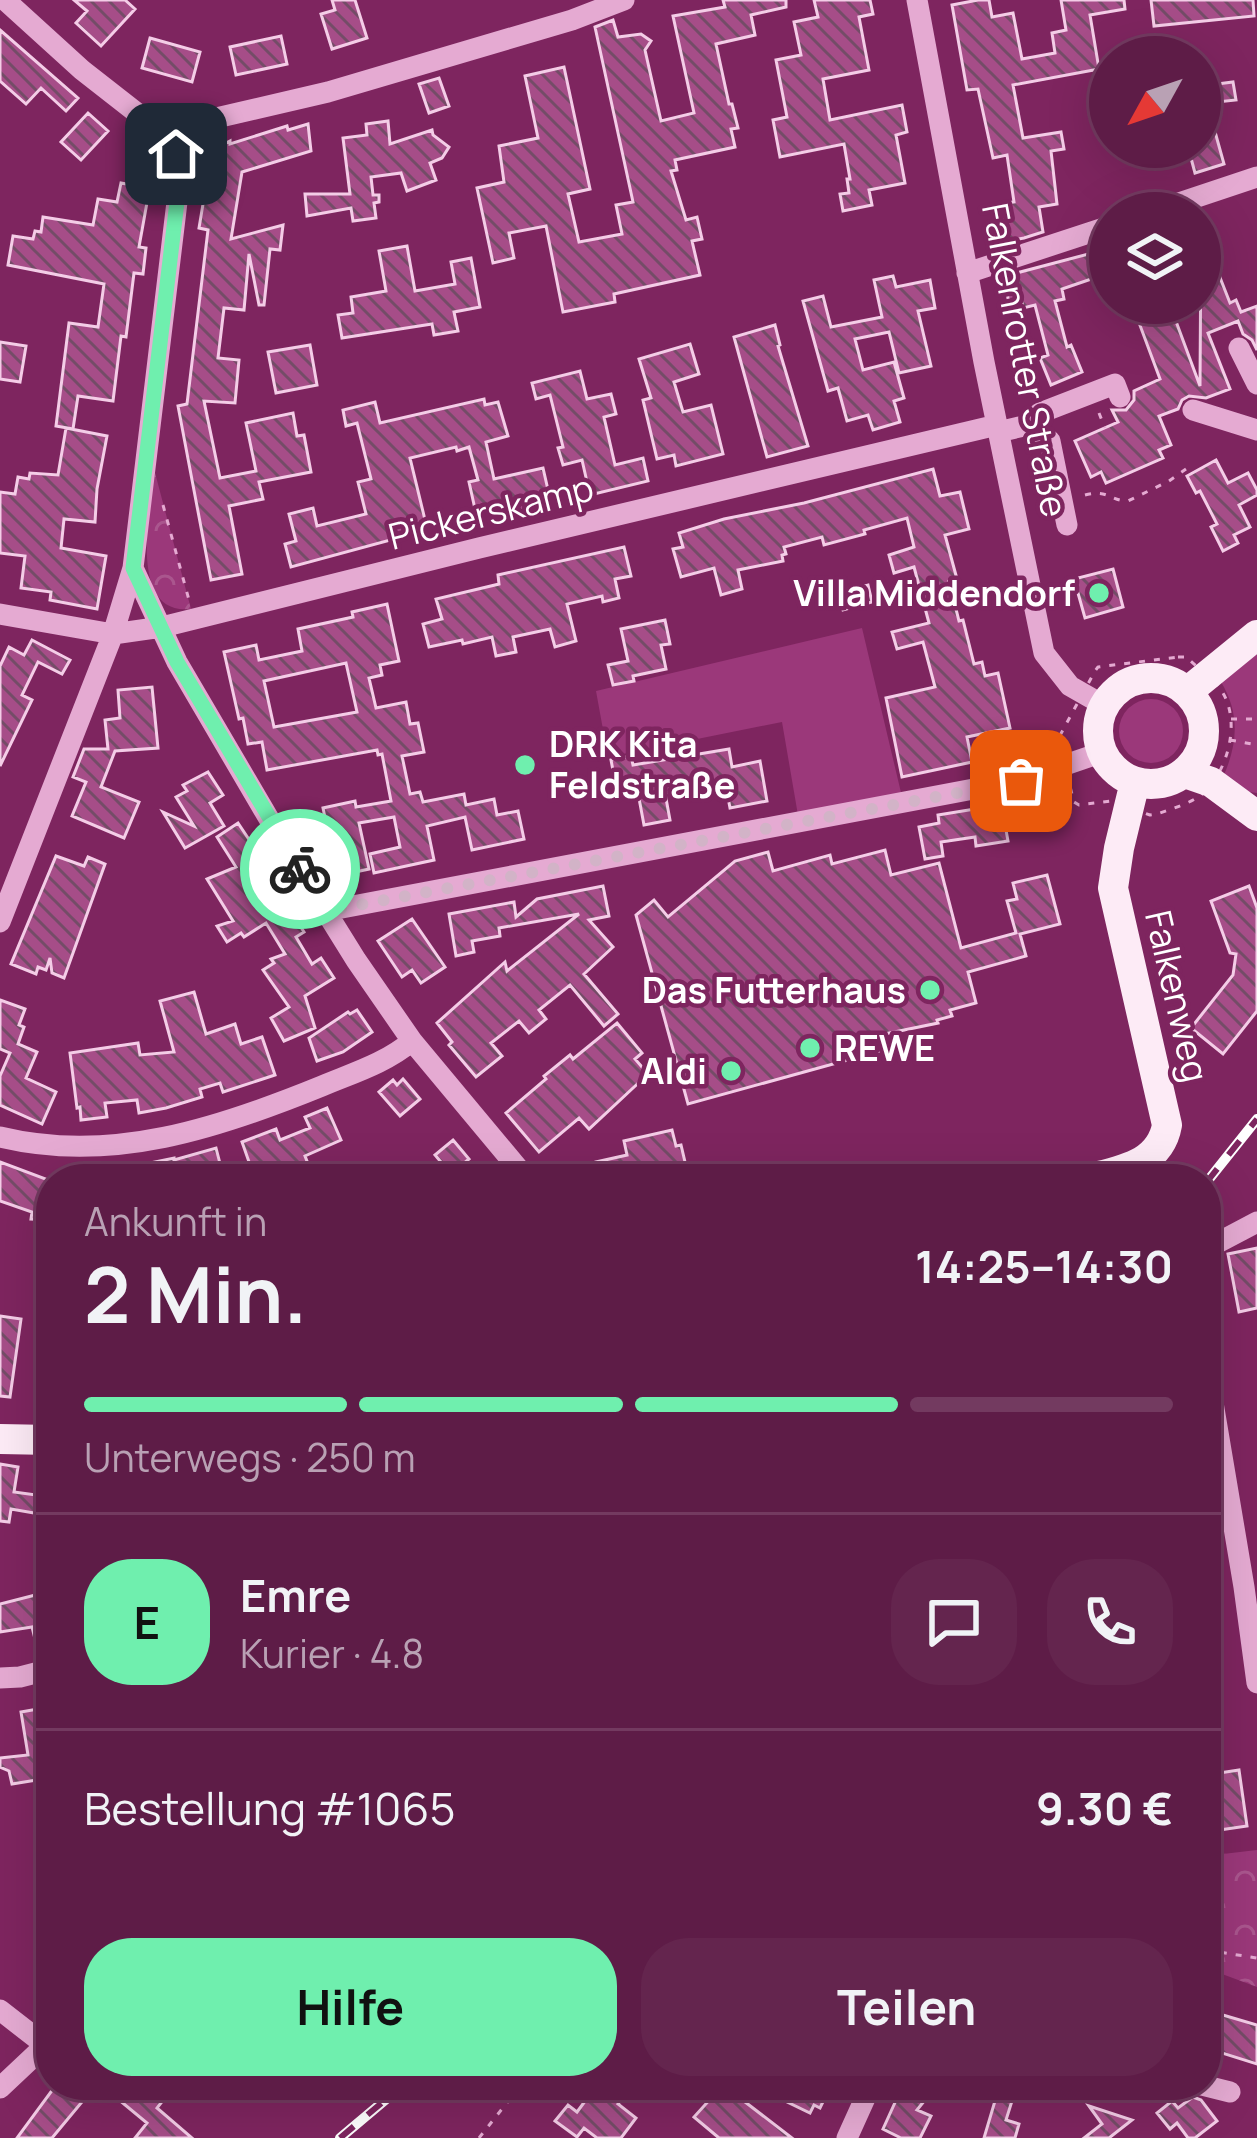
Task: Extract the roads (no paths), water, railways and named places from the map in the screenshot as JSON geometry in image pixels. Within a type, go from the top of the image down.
[{"type":"main road","points":[[1257,635],[1197,684],[1142,679],[1094,700],[1103,752],[1132,794],[1153,784],[1198,778],[1257,816]]},
{"type":"main road","points":[[1197,684],[1204,724],[1198,778]]},
{"type":"main road","name":"Falkenweg","points":[[1132,794],[1113,888],[1167,1125],[1164,1140],[1153,1155],[1137,1164]]},
{"type":"main road","points":[[0,1439],[36,1440]]},
{"type":"street","points":[[0,922],[113,634],[133,568],[180,177],[176,154],[160,131],[82,70],[5,0]]},
{"type":"street","points":[[160,131],[321,94],[572,20],[624,0]]},
{"type":"street","name":"Falkenrotter Straße","points":[[917,0],[1044,653],[1059,676],[1094,700]]},
{"type":"street","points":[[1212,192],[1257,177]]},
{"type":"street","points":[[967,273],[1089,233]]},
{"type":"street","points":[[1239,348],[1257,384]]},
{"type":"street","name":"Pickerskamp","points":[[0,614],[113,634],[162,627],[479,548],[1024,426],[1040,413],[1115,384],[1120,397]]},
{"type":"street","points":[[1193,410],[1257,430]]},
{"type":"street","points":[[1024,426],[1050,441],[1067,524]]},
{"type":"street","points":[[133,568],[177,662],[326,911],[412,1041],[514,1164]]},
{"type":"street","points":[[326,911],[1021,781],[1103,752]]},
{"type":"street","points":[[0,1137],[101,1148],[166,1137],[298,1095],[394,1056],[412,1041]]},
{"type":"street","points":[[1221,1241],[1257,1222]]},
{"type":"street","points":[[1221,1450],[1257,1683]]},
{"type":"street","points":[[0,1678],[36,1673]]},
{"type":"street","points":[[0,2010],[36,2035]]},
{"type":"street","points":[[0,2088],[36,2054]]},
{"type":"street","points":[[1221,2090],[1230,2092]]},
{"type":"street","points":[[847,2138],[864,2100]]},
{"type":"railway","points":[[1221,1164],[1257,1119]]},
{"type":"railway","points":[[340,2138],[385,2100]]},
{"type":"place","name":"Villa Middendorf","points":[[1099,593]]},
{"type":"place","name":"DRK Kita Feldstraße","points":[[525,765]]},
{"type":"place","name":"Das Futterhaus","points":[[930,990]]},
{"type":"place","name":"REWE","points":[[810,1048]]},
{"type":"place","name":"Aldi","points":[[731,1071]]}]
